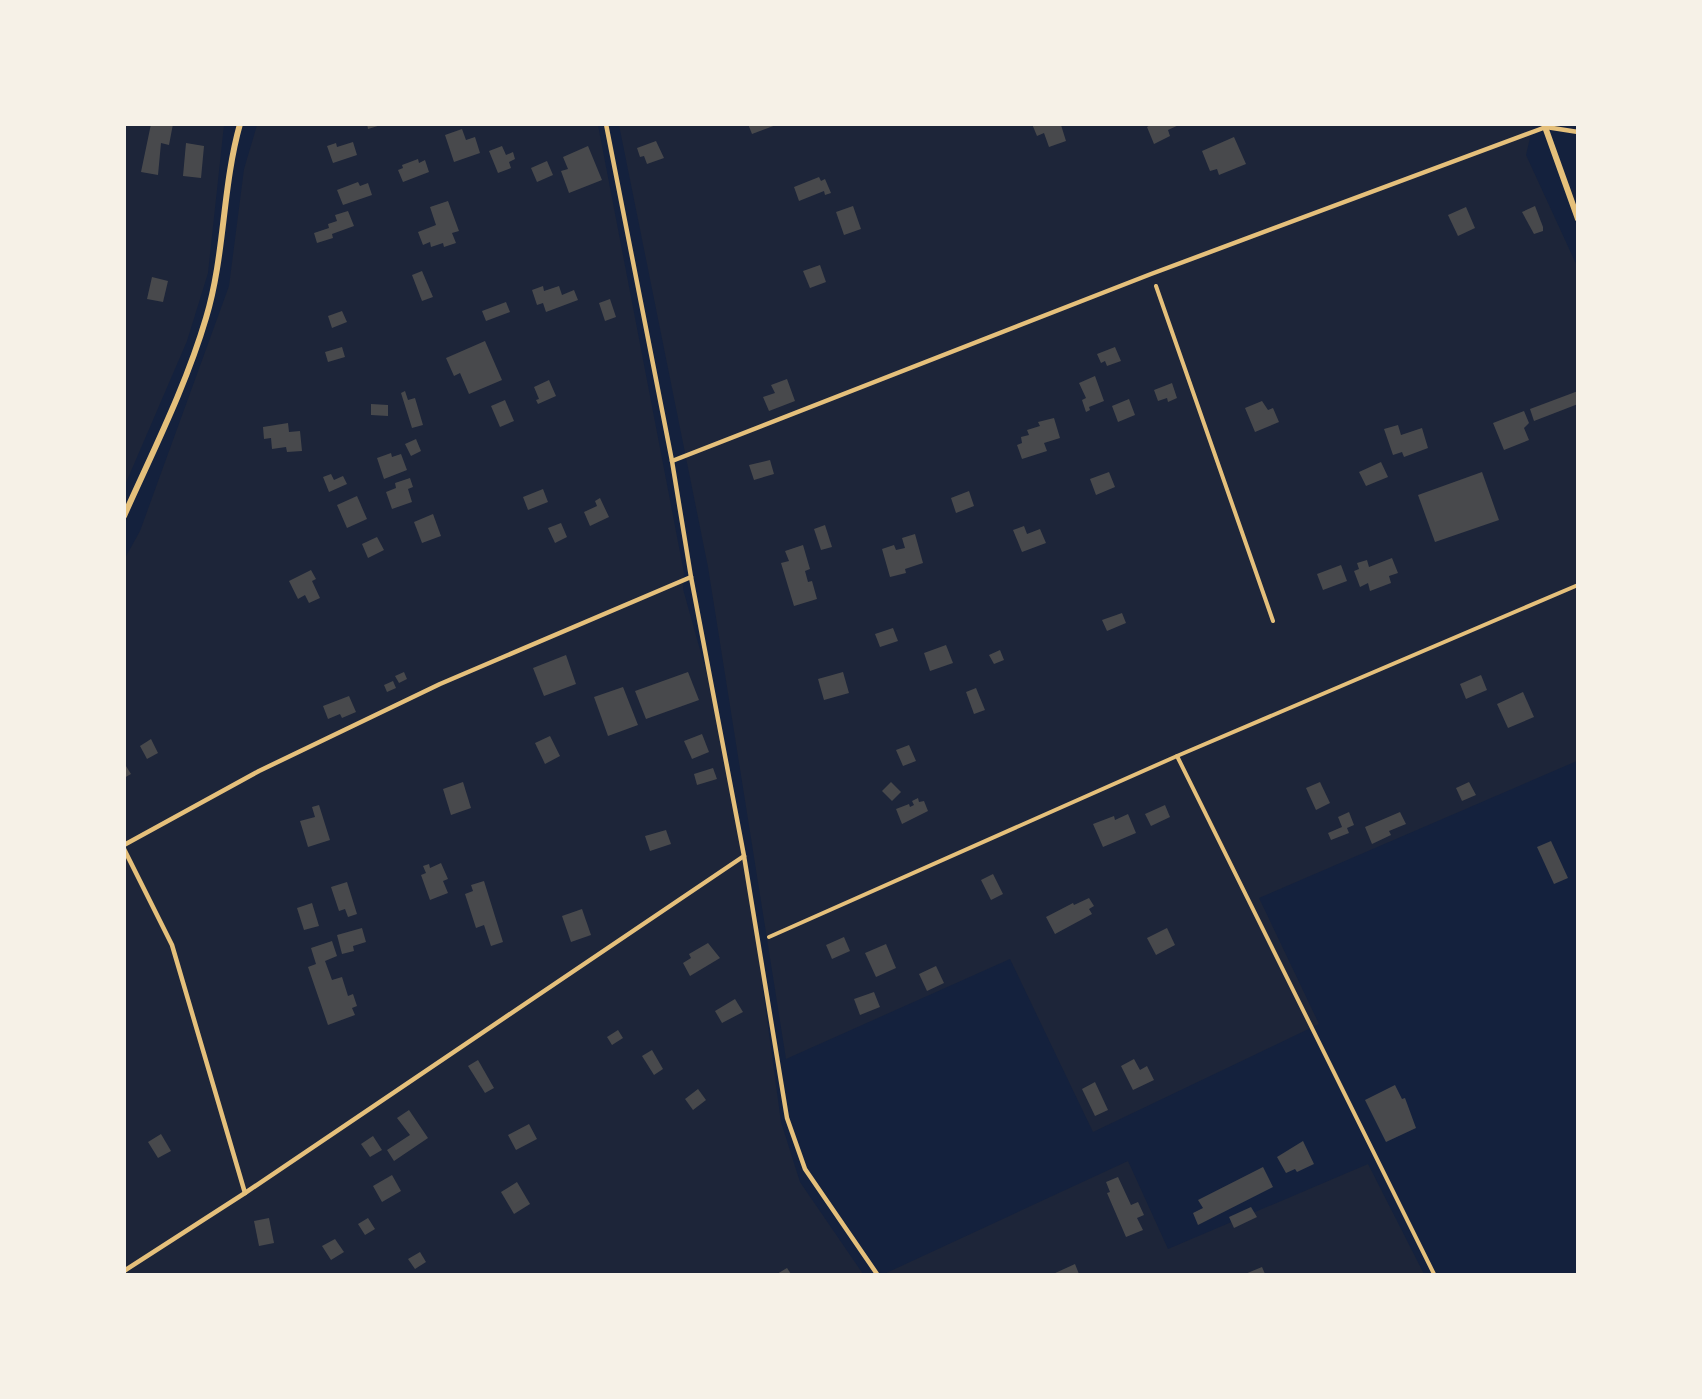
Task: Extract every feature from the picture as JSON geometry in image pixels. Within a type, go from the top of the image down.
[{"type":"street","points":[[124,516],[182,386],[206,317],[215,278],[230,170],[240,124]]},
{"type":"street","points":[[1545,126],[1578,219]]},
{"type":"lane","points":[[606,124],[672,461],[691,577],[744,856],[787,1118],[805,1169],[877,1275]]},
{"type":"lane","points":[[672,461],[1151,274],[1545,126],[1578,132]]},
{"type":"lane","points":[[245,1193],[172,945],[124,847],[260,771],[440,684],[691,577]]},
{"type":"lane","points":[[124,1271],[245,1193],[744,856]]},
{"type":"path","points":[[1151,274],[1273,621]]},
{"type":"path","points":[[759,941],[1177,756],[1578,585]]},
{"type":"path","points":[[1177,756],[1434,1275]]},
{"type":"shaded area","points":[[125,125],[224,125],[208,273],[187,341],[125,485]]},
{"type":"shaded area","points":[[257,125],[598,125],[684,573],[683,589],[718,714],[749,886],[781,1122],[800,1182],[863,1274],[125,1274],[125,558],[140,531],[229,286],[244,169]]},
{"type":"shaded area","points":[[619,125],[1533,125],[1526,155],[1577,266],[1577,761],[1259,898],[1319,1024],[1093,1132],[1010,959],[786,1059],[708,567]]},
{"type":"shaded area","points":[[1128,1161],[1168,1249],[1368,1164],[1424,1274],[884,1274]]},
{"type":"building","points":[[151,124],[173,124],[169,145],[161,143],[158,175],[141,172]]},
{"type":"building","points":[[367,124],[381,124],[381,125],[368,129]]},
{"type":"building","points":[[748,124],[776,124],[776,125],[752,134]]},
{"type":"building","points":[[1032,124],[1061,125],[1066,141],[1049,147],[1044,133],[1037,136]]},
{"type":"building","points":[[1152,124],[1181,124],[1168,130],[1170,136],[1154,144],[1147,127]]},
{"type":"building","points":[[462,129],[466,140],[475,137],[480,153],[454,162],[445,135]]},
{"type":"building","points":[[1234,137],[1246,164],[1219,175],[1217,169],[1210,171],[1202,151]]},
{"type":"building","points":[[656,141],[664,158],[647,164],[644,156],[640,157],[637,148]]},
{"type":"building","points":[[353,142],[357,155],[333,163],[327,146],[336,143],[337,147]]},
{"type":"building","points":[[186,143],[204,146],[201,178],[183,176]]},
{"type":"building","points":[[502,146],[506,155],[513,152],[515,159],[509,162],[511,168],[498,173],[489,151]]},
{"type":"building","points":[[588,146],[602,180],[569,193],[561,171],[568,169],[563,157]]},
{"type":"building","points":[[418,159],[419,163],[425,160],[429,172],[403,182],[398,170],[403,168],[402,165]]},
{"type":"building","points":[[547,161],[553,175],[537,182],[531,168]]},
{"type":"building","points":[[819,177],[821,181],[825,179],[831,193],[825,195],[824,191],[799,201],[794,187]]},
{"type":"building","points":[[358,182],[360,186],[368,183],[372,195],[343,205],[337,190]]},
{"type":"building","points":[[448,201],[459,231],[452,233],[456,243],[444,247],[443,243],[431,247],[430,242],[423,245],[418,232],[436,225],[430,207]]},
{"type":"building","points":[[853,206],[861,229],[844,235],[836,212]]},
{"type":"building","points":[[1535,206],[1543,231],[1534,234],[1522,212]]},
{"type":"building","points":[[1466,207],[1475,228],[1458,236],[1448,215]]},
{"type":"building","points":[[348,211],[354,226],[332,234],[333,238],[317,243],[314,233],[329,228],[328,224],[337,221],[335,215]]},
{"type":"building","points":[[820,265],[826,282],[810,288],[803,271]]},
{"type":"building","points":[[422,271],[433,297],[422,301],[412,275]]},
{"type":"building","points":[[152,277],[168,281],[163,302],[147,299]]},
{"type":"building","points":[[543,286],[544,291],[559,286],[562,295],[574,290],[578,300],[546,312],[543,303],[537,305],[532,290]]},
{"type":"building","points":[[610,299],[616,317],[605,321],[599,303]]},
{"type":"building","points":[[506,302],[510,312],[486,321],[482,311]]},
{"type":"building","points":[[342,311],[347,322],[332,328],[328,316]]},
{"type":"building","points":[[485,341],[502,380],[469,394],[460,373],[454,376],[446,358]]},
{"type":"building","points":[[342,347],[345,357],[328,362],[325,352]]},
{"type":"building","points":[[1115,347],[1121,361],[1107,366],[1105,361],[1101,363],[1097,354]]},
{"type":"building","points":[[1095,376],[1104,401],[1089,407],[1090,410],[1086,412],[1082,400],[1086,398],[1079,383]]},
{"type":"building","points":[[787,379],[795,401],[769,411],[763,397],[775,393],[771,385]]},
{"type":"building","points":[[549,380],[556,396],[538,404],[536,400],[539,399],[534,387]]},
{"type":"building","points":[[1172,383],[1177,398],[1168,402],[1167,398],[1158,401],[1154,390]]},
{"type":"building","points":[[405,391],[408,400],[415,398],[423,425],[412,428],[401,393]]},
{"type":"building","points":[[1578,391],[1578,404],[1534,421],[1530,409]]},
{"type":"building","points":[[1129,399],[1135,415],[1118,422],[1112,406]]},
{"type":"building","points":[[505,400],[514,421],[500,427],[491,406]]},
{"type":"building","points":[[1262,401],[1268,410],[1273,408],[1279,422],[1255,432],[1245,408]]},
{"type":"building","points":[[371,404],[388,405],[388,416],[371,415]]},
{"type":"building","points":[[1524,411],[1529,423],[1524,428],[1529,440],[1504,450],[1493,423]]},
{"type":"building","points":[[1054,418],[1060,438],[1044,443],[1047,451],[1022,459],[1017,445],[1022,443],[1021,437],[1029,435],[1027,430],[1040,426],[1038,422]]},
{"type":"building","points":[[288,423],[289,432],[300,431],[302,451],[287,452],[286,447],[272,449],[271,438],[264,439],[263,427]]},
{"type":"building","points":[[1398,425],[1401,435],[1422,428],[1428,448],[1404,457],[1402,452],[1393,455],[1384,429]]},
{"type":"building","points":[[416,439],[421,451],[411,456],[405,444]]},
{"type":"building","points":[[391,453],[392,457],[401,454],[407,470],[384,479],[377,458]]},
{"type":"building","points":[[770,460],[774,474],[754,480],[749,465]]},
{"type":"building","points":[[1381,462],[1388,477],[1366,486],[1359,472]]},
{"type":"building","points":[[1109,472],[1115,487],[1096,495],[1090,479]]},
{"type":"building","points":[[1482,472],[1499,520],[1435,542],[1418,495]]},
{"type":"building","points":[[331,474],[334,480],[343,476],[347,484],[329,492],[323,477]]},
{"type":"building","points":[[410,478],[413,487],[408,489],[412,502],[392,509],[386,492],[396,488],[395,483]]},
{"type":"building","points":[[543,489],[548,502],[528,510],[523,497]]},
{"type":"building","points":[[969,491],[974,506],[956,513],[951,498]]},
{"type":"building","points":[[357,496],[367,519],[347,528],[337,505]]},
{"type":"building","points":[[600,498],[609,517],[590,526],[584,512],[597,506],[595,501]]},
{"type":"building","points":[[433,514],[441,536],[422,543],[414,522]]},
{"type":"building","points":[[561,523],[567,537],[555,543],[548,528]]},
{"type":"building","points":[[825,525],[832,547],[821,550],[814,529]]},
{"type":"building","points":[[1024,526],[1027,534],[1040,529],[1046,543],[1022,552],[1013,530]]},
{"type":"building","points":[[915,534],[923,563],[905,569],[906,573],[890,577],[882,549],[894,545],[896,550],[905,548],[902,538]]},
{"type":"building","points":[[377,537],[384,550],[368,558],[362,544]]},
{"type":"building","points":[[803,545],[810,569],[805,571],[808,582],[812,581],[817,599],[794,606],[781,563],[789,561],[785,551]]},
{"type":"building","points":[[1392,558],[1398,573],[1389,576],[1391,583],[1370,591],[1368,583],[1360,587],[1354,571],[1359,569],[1357,563],[1367,560],[1369,567]]},
{"type":"building","points":[[1341,565],[1347,581],[1323,590],[1317,574]]},
{"type":"building","points":[[311,570],[316,579],[312,581],[320,598],[309,603],[305,595],[298,599],[289,581]]},
{"type":"building","points":[[1122,613],[1126,623],[1107,631],[1102,620]]},
{"type":"building","points":[[893,628],[898,641],[880,647],[875,634]]},
{"type":"building","points":[[946,645],[953,663],[930,671],[924,653]]},
{"type":"building","points":[[1000,650],[1004,660],[994,664],[989,655]]},
{"type":"building","points":[[566,655],[576,684],[544,696],[533,668]]},
{"type":"building","points":[[404,672],[407,679],[399,683],[395,676]]},
{"type":"building","points":[[688,672],[699,700],[646,719],[635,691]]},
{"type":"building","points":[[843,672],[849,693],[824,700],[818,679]]},
{"type":"building","points":[[1481,675],[1487,690],[1466,699],[1460,684]]},
{"type":"building","points":[[393,681],[396,688],[387,692],[384,685]]},
{"type":"building","points":[[623,687],[638,725],[608,736],[594,697]]},
{"type":"building","points":[[976,688],[985,710],[974,714],[966,692]]},
{"type":"building","points":[[1523,692],[1534,717],[1508,728],[1497,704]]},
{"type":"building","points":[[349,696],[356,712],[342,718],[340,714],[328,719],[323,706]]},
{"type":"building","points":[[702,734],[709,752],[692,759],[684,741]]},
{"type":"building","points":[[550,736],[560,756],[545,764],[535,743]]},
{"type":"building","points":[[151,739],[158,753],[147,759],[140,746]]},
{"type":"building","points":[[909,745],[916,761],[903,766],[896,750]]},
{"type":"building","points":[[124,763],[131,774],[124,778]]},
{"type":"building","points":[[713,768],[717,779],[697,785],[694,774]]},
{"type":"building","points":[[463,782],[471,808],[451,815],[443,789]]},
{"type":"building","points":[[891,782],[901,792],[892,801],[882,791]]},
{"type":"building","points":[[1320,782],[1330,803],[1316,810],[1306,788]]},
{"type":"building","points":[[1469,782],[1476,795],[1462,801],[1456,788]]},
{"type":"building","points":[[918,798],[919,802],[924,801],[928,811],[902,824],[896,809],[909,804],[910,807],[914,805],[912,801]]},
{"type":"building","points":[[319,805],[330,840],[308,847],[300,821],[315,817],[312,807]]},
{"type":"building","points":[[1165,805],[1170,817],[1151,826],[1145,814]]},
{"type":"building","points":[[1349,812],[1354,825],[1347,828],[1349,833],[1331,840],[1328,833],[1342,827],[1338,817]]},
{"type":"building","points":[[1400,812],[1406,824],[1389,831],[1391,835],[1372,844],[1365,827]]},
{"type":"building","points":[[1128,814],[1136,833],[1103,847],[1093,824],[1114,816],[1115,820]]},
{"type":"building","points":[[666,830],[671,844],[650,851],[645,836]]},
{"type":"building","points":[[1551,841],[1568,878],[1554,884],[1537,847]]},
{"type":"building","points":[[441,863],[448,879],[443,881],[448,893],[430,900],[421,875],[426,873],[423,866],[429,864],[430,868]]},
{"type":"building","points":[[993,874],[1003,894],[991,900],[981,880]]},
{"type":"building","points":[[484,881],[503,942],[491,946],[484,925],[476,928],[465,894],[473,891],[471,885]]},
{"type":"building","points":[[347,882],[357,914],[348,917],[345,909],[339,911],[331,887]]},
{"type":"building","points":[[1089,898],[1094,906],[1089,909],[1092,914],[1055,934],[1046,917],[1073,903],[1074,905]]},
{"type":"building","points":[[312,903],[319,926],[304,930],[297,908]]},
{"type":"building","points":[[582,909],[591,935],[571,942],[562,916]]},
{"type":"building","points":[[362,928],[366,942],[353,946],[354,951],[342,954],[337,935]]},
{"type":"building","points":[[1167,928],[1175,945],[1156,955],[1147,938]]},
{"type":"building","points":[[844,937],[850,951],[832,959],[826,945]]},
{"type":"building","points":[[332,941],[337,956],[325,961],[332,980],[342,977],[348,996],[353,994],[357,1006],[352,1008],[355,1015],[328,1025],[308,967],[316,964],[311,948]]},
{"type":"building","points":[[708,943],[720,958],[690,976],[683,963],[691,958],[689,954]]},
{"type":"building","points":[[886,944],[896,968],[876,977],[865,953]]},
{"type":"building","points":[[936,966],[944,983],[927,991],[919,974]]},
{"type":"building","points":[[874,992],[880,1007],[860,1015],[854,999]]},
{"type":"building","points":[[735,999],[743,1012],[722,1023],[715,1011]]},
{"type":"building","points":[[618,1030],[623,1038],[612,1045],[607,1037]]},
{"type":"building","points":[[652,1050],[663,1069],[654,1075],[642,1056]]},
{"type":"building","points":[[1134,1059],[1140,1070],[1147,1066],[1154,1080],[1133,1090],[1121,1066]]},
{"type":"building","points":[[478,1060],[494,1088],[485,1093],[468,1066]]},
{"type":"building","points":[[1095,1082],[1108,1110],[1095,1116],[1082,1089]]},
{"type":"building","points":[[1395,1085],[1402,1099],[1405,1098],[1416,1128],[1386,1142],[1365,1100]]},
{"type":"building","points":[[698,1089],[706,1100],[693,1110],[685,1099]]},
{"type":"building","points":[[409,1110],[428,1138],[394,1161],[387,1150],[410,1135],[397,1118]]},
{"type":"building","points":[[529,1124],[537,1139],[516,1150],[508,1135]]},
{"type":"building","points":[[161,1134],[171,1151],[158,1158],[148,1142]]},
{"type":"building","points":[[373,1136],[382,1150],[370,1157],[361,1144]]},
{"type":"building","points":[[1303,1141],[1314,1164],[1297,1172],[1295,1169],[1286,1173],[1277,1157]]},
{"type":"building","points":[[1263,1167],[1273,1187],[1198,1225],[1193,1213],[1203,1208],[1198,1200]]},
{"type":"building","points":[[392,1175],[401,1191],[382,1202],[373,1186]]},
{"type":"building","points":[[1118,1177],[1131,1205],[1138,1202],[1144,1215],[1137,1218],[1143,1230],[1126,1237],[1107,1193],[1110,1192],[1106,1182]]},
{"type":"building","points":[[517,1182],[530,1204],[514,1214],[501,1192]]},
{"type":"building","points":[[1251,1207],[1257,1217],[1234,1228],[1229,1217]]},
{"type":"building","points":[[269,1218],[274,1243],[259,1246],[254,1221]]},
{"type":"building","points":[[368,1218],[375,1229],[365,1235],[358,1224]]},
{"type":"building","points":[[335,1239],[344,1252],[331,1260],[322,1246]]},
{"type":"building","points":[[420,1252],[426,1262],[415,1269],[408,1259]]},
{"type":"building","points":[[1075,1264],[1079,1274],[1053,1274]]},
{"type":"building","points":[[1262,1267],[1265,1274],[1245,1274]]},
{"type":"building","points":[[787,1268],[791,1274],[777,1274]]}]
